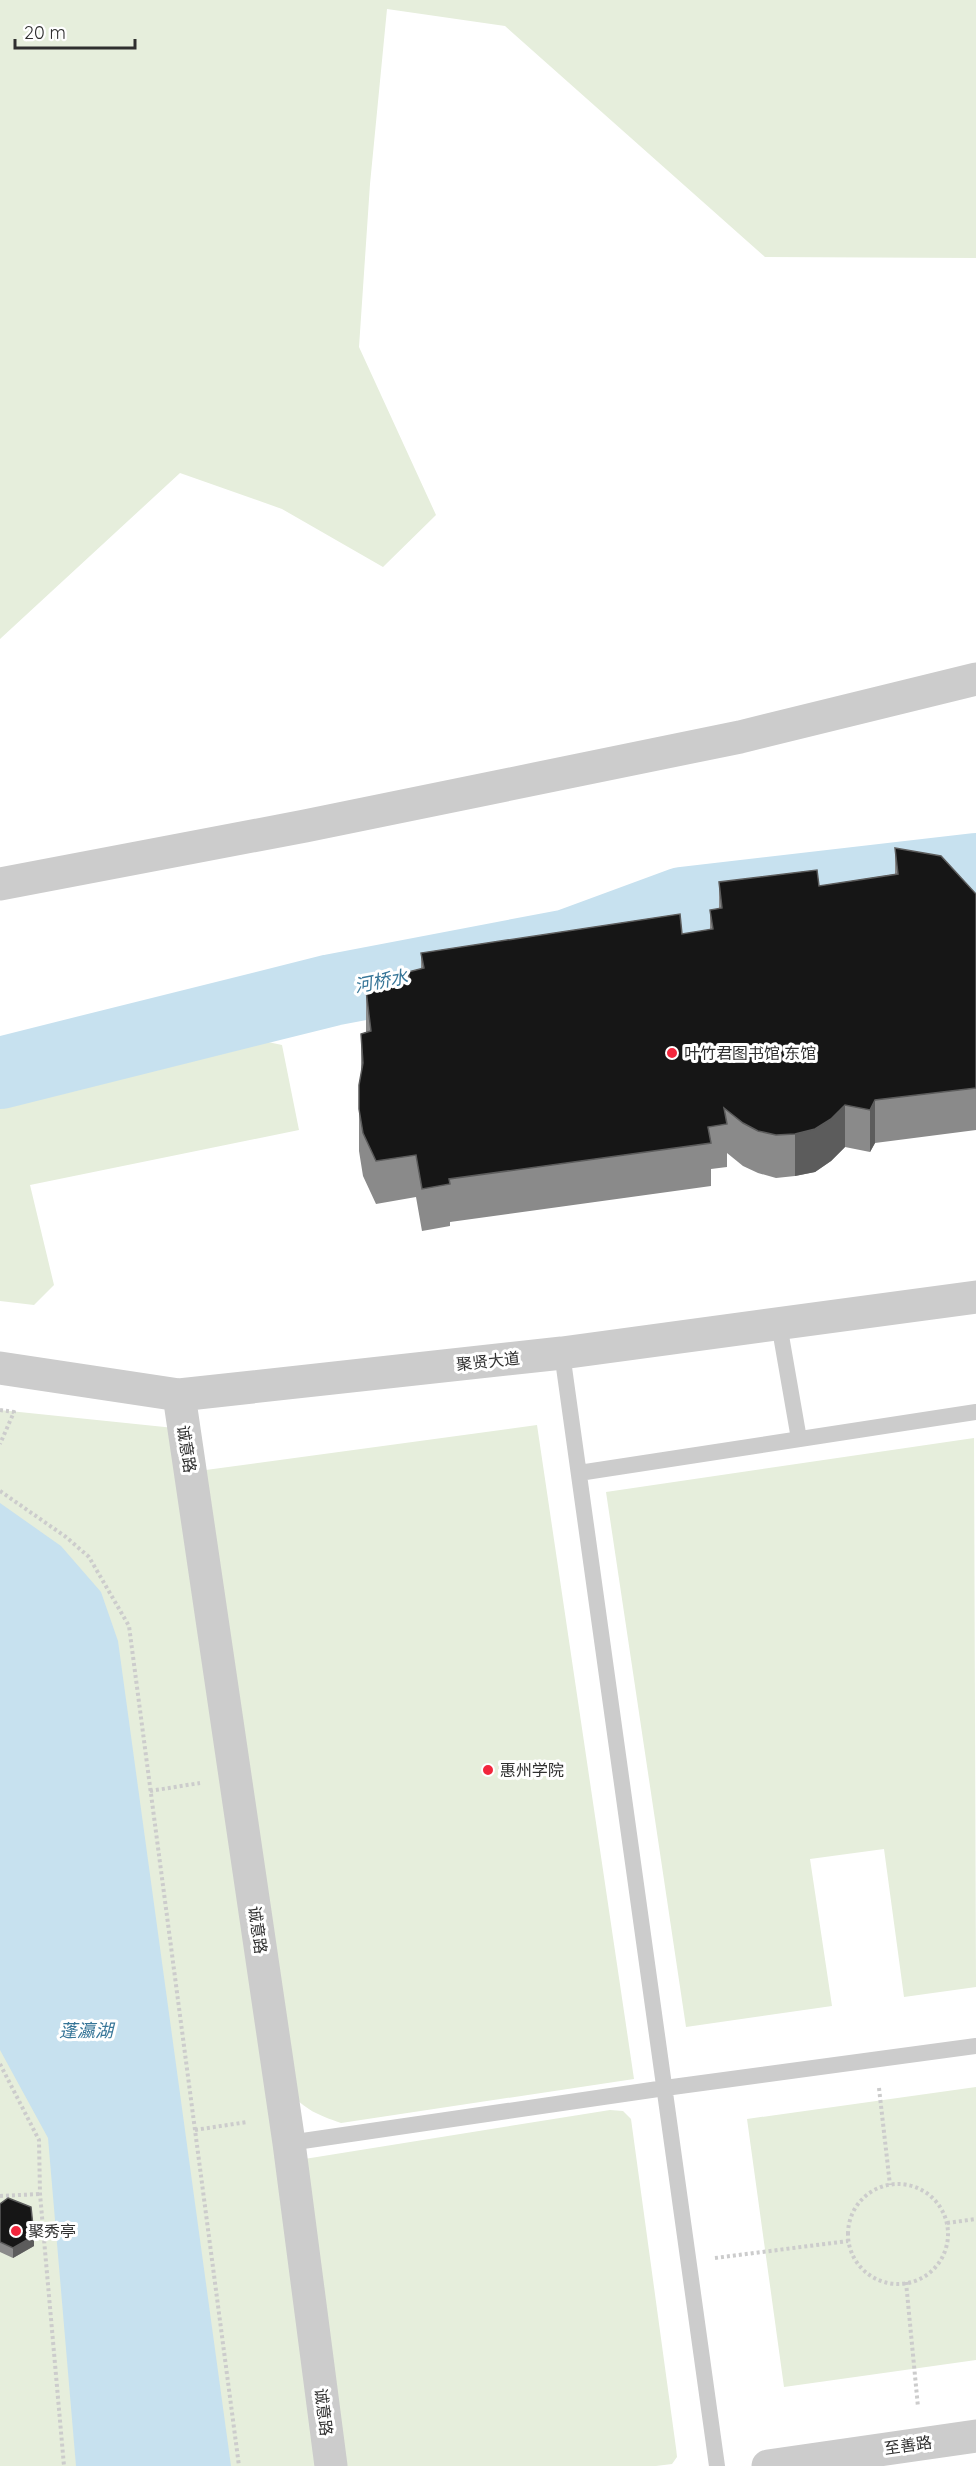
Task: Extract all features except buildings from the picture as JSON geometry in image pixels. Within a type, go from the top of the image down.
[{"type":"street","points":[[0,884],[305,826],[740,737],[976,679]]},
{"type":"street","name":"聚贤大道","points":[[0,1368],[179,1395],[562,1353],[976,1297]]},
{"type":"street","name":"诚意路","points":[[179,1395],[287,2130],[330,2466]]},
{"type":"street","name":"至善路","points":[[768,2466],[976,2436]]},
{"type":"lane","points":[[779,1324],[799,1439]]},
{"type":"lane","points":[[562,1353],[717,2466]]},
{"type":"lane","points":[[579,1473],[976,1412]]},
{"type":"lane","points":[[287,2130],[665,2088],[976,2046]]},
{"type":"path","points":[[0,1410],[14,1412],[0,1444]]},
{"type":"path","points":[[0,1491],[66,1537],[89,1557],[129,1626],[239,2466]]},
{"type":"path","points":[[150,1791],[236,1778]]},
{"type":"path","points":[[876,2061],[890,2185]]},
{"type":"path","points":[[0,2064],[39,2140],[40,2194],[64,2466]]},
{"type":"path","points":[[195,2130],[287,2130]]},
{"type":"path","points":[[905,2184],[918,2188],[933,2198],[947,2223],[948,2238],[943,2256],[933,2269],[922,2278],[897,2284],[880,2282],[857,2265],[848,2241],[848,2223],[856,2205],[867,2194],[890,2185],[905,2184]]},
{"type":"path","points":[[0,2196],[40,2194]]},
{"type":"path","points":[[947,2223],[976,2219]]},
{"type":"path","points":[[689,2262],[848,2241]]},
{"type":"path","points":[[906,2282],[921,2443]]},
{"type":"green space","points":[[0,0],[976,0],[976,258],[765,257],[505,26],[387,9],[370,184],[359,347],[436,515],[383,567],[282,509],[180,473],[0,639]]},
{"type":"green space","points":[[254,1039],[282,1045],[299,1130],[30,1185],[54,1285],[34,1305],[0,1301],[0,1107]]},
{"type":"green space","points":[[0,1410],[184,1429],[191,1472],[537,1425],[634,2079],[341,2123],[312,2111],[289,2091],[292,2161],[610,2110],[623,2111],[631,2119],[676,2448],[677,2457],[672,2464],[656,2466],[0,2466]]},
{"type":"green space","points":[[974,1438],[976,1987],[904,1997],[884,1849],[810,1859],[832,2006],[686,2027],[606,1492]]},
{"type":"green space","points":[[976,2087],[976,2360],[784,2387],[747,2119]]},
{"type":"water","name":"蓬瀛湖","points":[[0,1503],[61,1546],[101,1592],[118,1641],[231,2466],[76,2466],[48,2138],[0,2050]]},
{"type":"waterway","name":"河桥水","points":[[0,1073],[332,990],[568,945],[682,903],[976,869]]},
{"type":"place","name":"叶竹君图书馆 东馆","points":[[672,1053]]},
{"type":"place","name":"惠州学院","points":[[488,1770]]},
{"type":"place","name":"聚秀亭","points":[[16,2231]]}]
